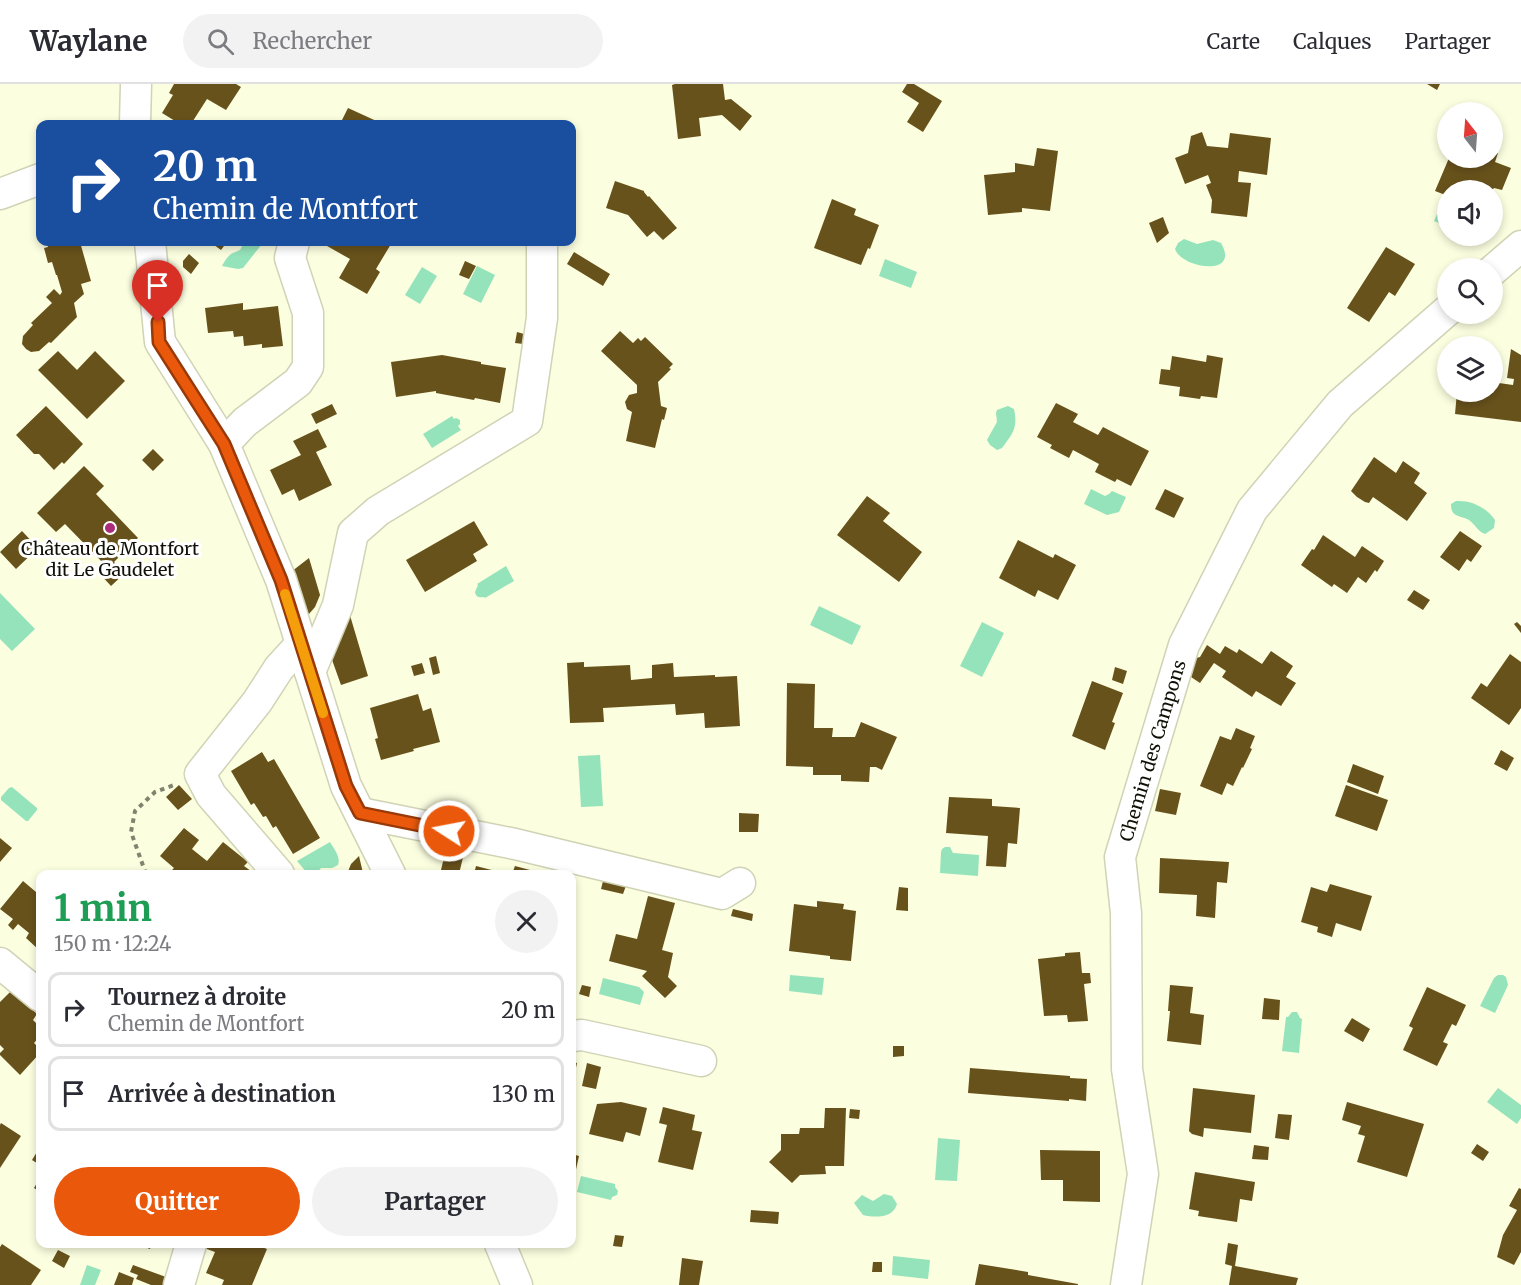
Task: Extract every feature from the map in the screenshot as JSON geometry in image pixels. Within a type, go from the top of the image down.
[{"type":"street","points":[[135,120],[136,84]]},
{"type":"street","points":[[0,194],[36,180]]},
{"type":"street","points":[[150,246],[159,342],[224,444],[281,580],[346,786],[388,870]]},
{"type":"street","points":[[224,444],[245,422],[298,382],[308,367],[308,313],[290,258],[293,246]]},
{"type":"street","points":[[310,672],[338,605],[353,533],[378,511],[527,421],[542,318],[542,246]]},
{"type":"street","points":[[1503,262],[1521,246]]},
{"type":"street","name":"Chemin des Campons","points":[[1126,1285],[1143,1174],[1127,1069],[1126,914],[1120,856],[1184,645],[1252,510],[1340,404],[1437,320]]},
{"type":"street","points":[[276,870],[211,795],[200,774],[257,702],[279,668],[301,644]]},
{"type":"street","points":[[360,813],[515,844],[722,894],[740,883]]},
{"type":"street","points":[[0,963],[36,993]]},
{"type":"street","points":[[576,1036],[701,1061]]},
{"type":"street","points":[[179,1285],[190,1248]]},
{"type":"street","points":[[502,1248],[517,1285]]},
{"type":"path","points":[[144,870],[130,832],[135,811],[155,792],[200,774]]},
{"type":"shaded area","points":[[1184,239],[1197,244],[1213,240],[1221,243],[1225,254],[1223,261],[1217,265],[1208,266],[1188,261],[1175,249]]},
{"type":"shaded area","points":[[241,246],[260,246],[243,268],[222,266],[230,255]]},
{"type":"shaded area","points":[[885,259],[917,272],[911,288],[879,276]]},
{"type":"shaded area","points":[[477,266],[495,275],[481,303],[463,294]]},
{"type":"shaded area","points":[[422,267],[437,276],[420,304],[405,295]]},
{"type":"shaded area","points":[[1008,406],[1014,409],[1015,426],[1006,443],[997,450],[987,440],[997,422],[997,410]]},
{"type":"shaded area","points":[[452,416],[460,420],[458,426],[461,430],[432,448],[423,434]]},
{"type":"shaded area","points":[[1091,489],[1105,496],[1112,491],[1126,497],[1119,512],[1107,515],[1084,504]]},
{"type":"shaded area","points":[[1456,501],[1483,508],[1495,520],[1494,528],[1485,534],[1469,520],[1454,514],[1451,504]]},
{"type":"shaded area","points":[[506,566],[514,581],[485,598],[477,596],[475,592],[477,584]]},
{"type":"shaded area","points":[[0,593],[35,629],[12,651],[0,639]]},
{"type":"shaded area","points":[[819,606],[861,626],[852,645],[810,625]]},
{"type":"shaded area","points":[[982,622],[1004,633],[982,677],[960,666]]},
{"type":"shaded area","points":[[600,755],[603,806],[581,807],[578,756]]},
{"type":"shaded area","points":[[12,787],[37,808],[28,821],[1,800],[1,797]]},
{"type":"shaded area","points":[[330,842],[339,862],[332,868],[305,870],[297,861]]},
{"type":"shaded area","points":[[945,847],[950,847],[953,853],[979,855],[978,876],[940,873],[941,852]]},
{"type":"shaded area","points":[[790,975],[824,978],[822,995],[789,991]]},
{"type":"shaded area","points":[[1498,975],[1506,977],[1508,985],[1495,1013],[1480,1006],[1494,978]]},
{"type":"shaded area","points":[[603,978],[639,987],[644,992],[640,1005],[599,994]]},
{"type":"shaded area","points":[[1292,1012],[1297,1012],[1302,1019],[1299,1053],[1282,1051],[1286,1017]]},
{"type":"shaded area","points":[[1498,1088],[1521,1105],[1521,1118],[1517,1124],[1487,1102]]},
{"type":"shaded area","points":[[938,1138],[960,1140],[957,1181],[935,1180]]},
{"type":"shaded area","points":[[581,1176],[615,1184],[617,1195],[611,1200],[577,1192]]},
{"type":"shaded area","points":[[884,1194],[892,1196],[897,1204],[892,1212],[883,1216],[863,1215],[854,1203],[862,1195],[873,1201]]},
{"type":"shaded area","points":[[893,1256],[930,1260],[928,1279],[892,1275]]},
{"type":"shaded area","points":[[87,1265],[101,1270],[95,1285],[80,1285]]},
{"type":"building","points":[[174,84],[236,84],[241,87],[226,110],[207,99],[194,120],[173,120],[162,113],[173,95],[169,93]]},
{"type":"building","points":[[723,84],[725,100],[731,99],[752,116],[740,131],[722,115],[699,118],[701,136],[678,139],[672,85]]},
{"type":"building","points":[[907,84],[914,84],[942,101],[923,132],[907,122],[919,103],[902,92]]},
{"type":"building","points":[[1427,84],[1440,84],[1437,90]]},
{"type":"building","points":[[348,108],[374,120],[342,120]]},
{"type":"building","points":[[1202,132],[1207,146],[1228,148],[1230,133],[1271,138],[1267,175],[1239,171],[1238,182],[1251,183],[1247,217],[1211,213],[1212,200],[1206,185],[1211,183],[1208,175],[1185,184],[1175,158],[1188,153],[1191,136]]},
{"type":"building","points":[[1037,148],[1058,151],[1050,211],[1022,208],[1022,212],[988,215],[984,175],[1015,172],[1015,163],[1034,166]]},
{"type":"building","points":[[1503,165],[1511,168],[1503,188],[1503,180],[1440,180],[1445,168],[1503,168]]},
{"type":"building","points":[[615,181],[644,191],[677,228],[663,240],[654,231],[647,237],[628,215],[606,208]]},
{"type":"building","points":[[832,199],[856,209],[854,215],[879,225],[861,265],[814,248]]},
{"type":"building","points":[[1163,217],[1169,233],[1157,243],[1149,223]]},
{"type":"building","points":[[81,246],[91,281],[81,284],[84,294],[74,303],[77,317],[51,343],[49,342],[39,351],[31,352],[22,344],[23,336],[33,325],[31,323],[52,303],[46,297],[54,289],[60,295],[62,292],[52,262],[48,263],[44,248]]},
{"type":"building","points":[[327,246],[390,246],[376,269],[380,272],[367,294],[339,278],[350,259]]},
{"type":"building","points":[[1386,247],[1415,264],[1395,296],[1389,292],[1369,322],[1347,308]]},
{"type":"building","points":[[574,252],[610,274],[603,286],[567,264]]},
{"type":"building","points":[[189,254],[199,263],[191,274],[183,267],[183,261]]},
{"type":"building","points":[[465,261],[476,266],[469,279],[459,275]]},
{"type":"building","points":[[243,303],[243,310],[278,306],[283,346],[262,348],[262,344],[244,346],[243,336],[234,337],[233,331],[208,333],[205,308]]},
{"type":"building","points":[[620,331],[633,343],[638,338],[641,341],[645,337],[673,364],[658,382],[661,406],[667,408],[655,448],[626,441],[632,412],[627,409],[625,402],[629,395],[637,393],[637,385],[601,351]]},
{"type":"building","points":[[517,332],[524,334],[523,344],[515,343]]},
{"type":"building","points":[[1511,349],[1521,355],[1521,422],[1455,414],[1456,402],[1503,402],[1503,384],[1513,385],[1514,379],[1507,378]]},
{"type":"building","points":[[58,351],[77,370],[95,351],[125,381],[87,419],[38,370]]},
{"type":"building","points":[[442,355],[506,368],[500,403],[436,393],[436,391],[396,397],[391,362]]},
{"type":"building","points":[[1207,355],[1223,358],[1217,398],[1201,396],[1200,399],[1179,396],[1180,387],[1159,384],[1161,369],[1170,370],[1172,356],[1206,362]]},
{"type":"building","points":[[1056,403],[1078,414],[1073,422],[1098,435],[1103,427],[1149,451],[1131,486],[1117,479],[1115,482],[1095,472],[1099,464],[1073,450],[1069,458],[1050,448],[1052,445],[1037,437]]},
{"type":"building","points":[[332,404],[337,414],[316,424],[311,414]]},
{"type":"building","points":[[46,406],[83,444],[64,464],[62,462],[54,470],[16,435]]},
{"type":"building","points":[[318,429],[327,447],[316,452],[332,485],[299,501],[294,489],[282,495],[270,470],[301,455],[293,441]]},
{"type":"building","points":[[153,449],[164,460],[153,471],[142,460]]},
{"type":"building","points":[[1374,457],[1396,473],[1403,461],[1420,473],[1414,483],[1427,493],[1407,521],[1373,497],[1369,503],[1365,502],[1351,491]]},
{"type":"building","name":"Château de Montfort dit Le Gaudelet","points":[[84,466],[104,486],[96,494],[138,538],[114,562],[125,573],[111,586],[99,573],[106,566],[65,524],[56,532],[37,513]]},
{"type":"building","points":[[1165,489],[1184,498],[1174,518],[1155,509]]},
{"type":"building","points":[[867,496],[890,513],[883,521],[922,552],[899,582],[837,535]]},
{"type":"building","points":[[474,521],[488,545],[473,554],[477,561],[425,592],[406,560]]},
{"type":"building","points":[[22,531],[38,548],[16,569],[0,552]]},
{"type":"building","points":[[1460,531],[1482,546],[1471,562],[1467,559],[1459,571],[1440,557]]},
{"type":"building","points":[[1323,535],[1355,557],[1362,546],[1384,561],[1366,583],[1358,577],[1347,593],[1334,584],[1332,587],[1301,565]]},
{"type":"building","points":[[1018,540],[1053,558],[1055,554],[1076,565],[1058,600],[1038,590],[1035,597],[999,578]]},
{"type":"building","points":[[309,558],[320,595],[315,607],[303,621],[287,575]]},
{"type":"building","points":[[1414,590],[1430,600],[1423,610],[1407,600]]},
{"type":"building","points":[[349,612],[368,676],[341,685],[331,657]]},
{"type":"building","points":[[1517,622],[1521,626],[1521,633],[1514,624]]},
{"type":"building","points":[[1207,645],[1220,654],[1225,646],[1237,653],[1239,649],[1262,664],[1271,651],[1293,666],[1286,677],[1296,683],[1281,706],[1256,691],[1252,697],[1222,677],[1226,671],[1214,663],[1200,683],[1188,675],[1196,658],[1200,657]]},
{"type":"building","points":[[1510,654],[1521,662],[1521,708],[1509,725],[1471,698],[1481,683],[1487,687]]},
{"type":"building","points":[[436,656],[440,673],[433,675],[429,658]]},
{"type":"building","points":[[584,662],[584,667],[630,665],[631,680],[652,678],[652,665],[673,663],[674,677],[737,676],[740,726],[705,728],[704,713],[676,715],[675,704],[603,708],[604,722],[570,723],[567,663]]},
{"type":"building","points":[[422,663],[425,673],[414,676],[411,666]]},
{"type":"building","points":[[1115,667],[1127,671],[1123,684],[1112,680]]},
{"type":"building","points":[[1092,681],[1123,693],[1105,750],[1072,736]]},
{"type":"building","points":[[787,683],[815,684],[814,728],[833,728],[832,737],[855,737],[861,722],[897,737],[882,770],[870,767],[869,782],[841,781],[841,775],[813,775],[813,767],[786,766]]},
{"type":"building","points":[[418,694],[423,711],[431,708],[440,742],[381,760],[370,708]]},
{"type":"building","points":[[1236,728],[1255,736],[1250,748],[1252,749],[1233,786],[1227,783],[1222,795],[1200,786],[1220,736],[1231,740]]},
{"type":"building","points":[[1501,750],[1514,758],[1507,771],[1494,764]]},
{"type":"building","points":[[262,752],[268,762],[274,759],[320,838],[293,854],[276,826],[273,828],[254,803],[251,805],[231,771]]},
{"type":"building","points":[[1353,764],[1384,776],[1378,794],[1347,782]]},
{"type":"building","points":[[179,785],[192,799],[178,810],[166,797]]},
{"type":"building","points":[[1346,785],[1388,800],[1377,831],[1335,816]]},
{"type":"building","points":[[1160,789],[1181,793],[1176,815],[1155,811]]},
{"type":"building","points":[[949,797],[992,799],[992,806],[1020,808],[1017,844],[1008,843],[1006,867],[986,866],[988,836],[946,833]]},
{"type":"building","points":[[739,813],[759,814],[758,832],[739,832]]},
{"type":"building","points":[[184,828],[199,840],[192,849],[207,861],[223,842],[248,862],[244,866],[250,870],[172,870],[174,868],[160,856]]},
{"type":"building","points":[[0,838],[12,848],[0,862]]},
{"type":"building","points":[[446,849],[464,853],[460,870],[441,870]]},
{"type":"building","points":[[359,856],[362,870],[349,870]]},
{"type":"building","points":[[1160,858],[1229,862],[1227,883],[1217,882],[1215,918],[1196,916],[1197,895],[1159,893]]},
{"type":"building","points":[[476,866],[492,870],[475,870]]},
{"type":"building","points":[[515,866],[530,870],[514,870]]},
{"type":"building","points":[[604,877],[627,883],[623,894],[601,889]]},
{"type":"building","points":[[23,881],[36,892],[36,947],[26,938],[29,933],[18,924],[13,930],[8,925],[13,919],[0,909]]},
{"type":"building","points":[[1330,884],[1372,896],[1361,931],[1336,923],[1332,937],[1317,932],[1318,927],[1301,922],[1311,887],[1327,892]]},
{"type":"building","points":[[899,887],[908,888],[908,911],[896,910]]},
{"type":"building","points":[[648,896],[675,903],[662,950],[673,953],[668,977],[677,986],[665,998],[642,976],[647,971],[609,961],[616,934],[637,939]]},
{"type":"building","points":[[817,901],[844,904],[843,909],[856,911],[851,961],[789,951],[794,904],[817,907]]},
{"type":"building","points":[[733,909],[753,914],[752,921],[731,916]]},
{"type":"building","points":[[1080,952],[1082,973],[1090,973],[1091,983],[1084,984],[1088,1021],[1068,1022],[1067,1015],[1044,1016],[1038,959]]},
{"type":"building","points":[[582,985],[591,987],[589,997],[579,994]]},
{"type":"building","points":[[1170,985],[1193,987],[1190,1013],[1204,1015],[1201,1045],[1167,1041]]},
{"type":"building","points":[[1427,987],[1466,1005],[1456,1026],[1452,1024],[1443,1042],[1448,1044],[1437,1066],[1403,1050],[1413,1028],[1409,1026]]},
{"type":"building","points":[[12,990],[36,1013],[33,1020],[36,1023],[34,1043],[36,1057],[20,1075],[0,1055],[4,1049],[0,1045],[0,1002]]},
{"type":"building","points":[[1264,998],[1280,1000],[1279,1020],[1262,1019]]},
{"type":"building","points":[[1352,1018],[1370,1029],[1363,1042],[1344,1031]]},
{"type":"building","points":[[893,1046],[904,1046],[904,1056],[893,1057]]},
{"type":"building","points":[[587,1063],[601,1067],[596,1089],[582,1086]]},
{"type":"building","points":[[970,1068],[1087,1079],[1086,1101],[968,1093]]},
{"type":"building","points":[[1193,1088],[1255,1095],[1251,1133],[1204,1128],[1203,1137],[1192,1134],[1189,1131]]},
{"type":"building","points":[[621,1102],[647,1108],[640,1136],[626,1132],[623,1142],[589,1134],[597,1104]]},
{"type":"building","points":[[1347,1102],[1424,1124],[1407,1177],[1357,1162],[1365,1136],[1358,1134],[1361,1126],[1342,1120]]},
{"type":"building","points":[[663,1107],[695,1115],[692,1130],[702,1132],[693,1170],[658,1162],[667,1125],[659,1123]]},
{"type":"building","points":[[825,1108],[846,1108],[844,1166],[825,1166],[826,1174],[800,1175],[792,1183],[769,1162],[781,1150],[781,1134],[799,1134],[800,1128],[824,1128]]},
{"type":"building","points":[[850,1109],[860,1110],[859,1119],[849,1118]]},
{"type":"building","points":[[1278,1114],[1292,1115],[1289,1140],[1275,1138]]},
{"type":"building","points":[[1,1123],[21,1136],[0,1168],[0,1125]]},
{"type":"building","points":[[1477,1144],[1489,1152],[1483,1161],[1471,1153]]},
{"type":"building","points":[[1254,1145],[1269,1147],[1268,1160],[1252,1159]]},
{"type":"building","points":[[1040,1150],[1100,1151],[1100,1202],[1063,1201],[1063,1180],[1041,1180]]},
{"type":"building","points":[[1195,1172],[1255,1182],[1252,1201],[1240,1199],[1237,1222],[1198,1216],[1199,1211],[1189,1209]]},
{"type":"building","points":[[1519,1188],[1521,1189],[1521,1252],[1514,1265],[1497,1257],[1503,1235],[1517,1210],[1509,1206]]},
{"type":"building","points":[[751,1210],[779,1212],[778,1224],[750,1222]]},
{"type":"building","points":[[615,1235],[624,1236],[622,1247],[613,1246]]},
{"type":"building","points":[[1228,1243],[1238,1245],[1235,1266],[1298,1278],[1296,1285],[1229,1285],[1232,1266],[1225,1264]]},
{"type":"building","points":[[2,1244],[41,1270],[31,1285],[0,1285],[0,1247]]},
{"type":"building","points":[[204,1248],[267,1249],[252,1285],[222,1285],[224,1280],[206,1273],[215,1252]]},
{"type":"building","points":[[58,1250],[70,1256],[64,1268],[52,1261]]},
{"type":"building","points":[[682,1258],[703,1261],[699,1285],[679,1285]]},
{"type":"building","points":[[873,1262],[882,1262],[882,1272],[872,1272]]},
{"type":"building","points":[[979,1264],[1028,1272],[1028,1275],[1078,1285],[975,1285]]},
{"type":"building","points":[[133,1265],[166,1277],[163,1285],[151,1285],[136,1279],[138,1275],[130,1272]]},
{"type":"building","points":[[119,1272],[134,1278],[132,1285],[114,1285]]},
{"type":"slow traffic","points":[[285,594],[323,713]]},
{"type":"place","name":"Château de Montfort dit Le Gaudelet","points":[[110,528]]},
{"type":"route","points":[[158,322],[159,342],[224,444],[281,580],[346,786],[360,813],[449,831]]}]
